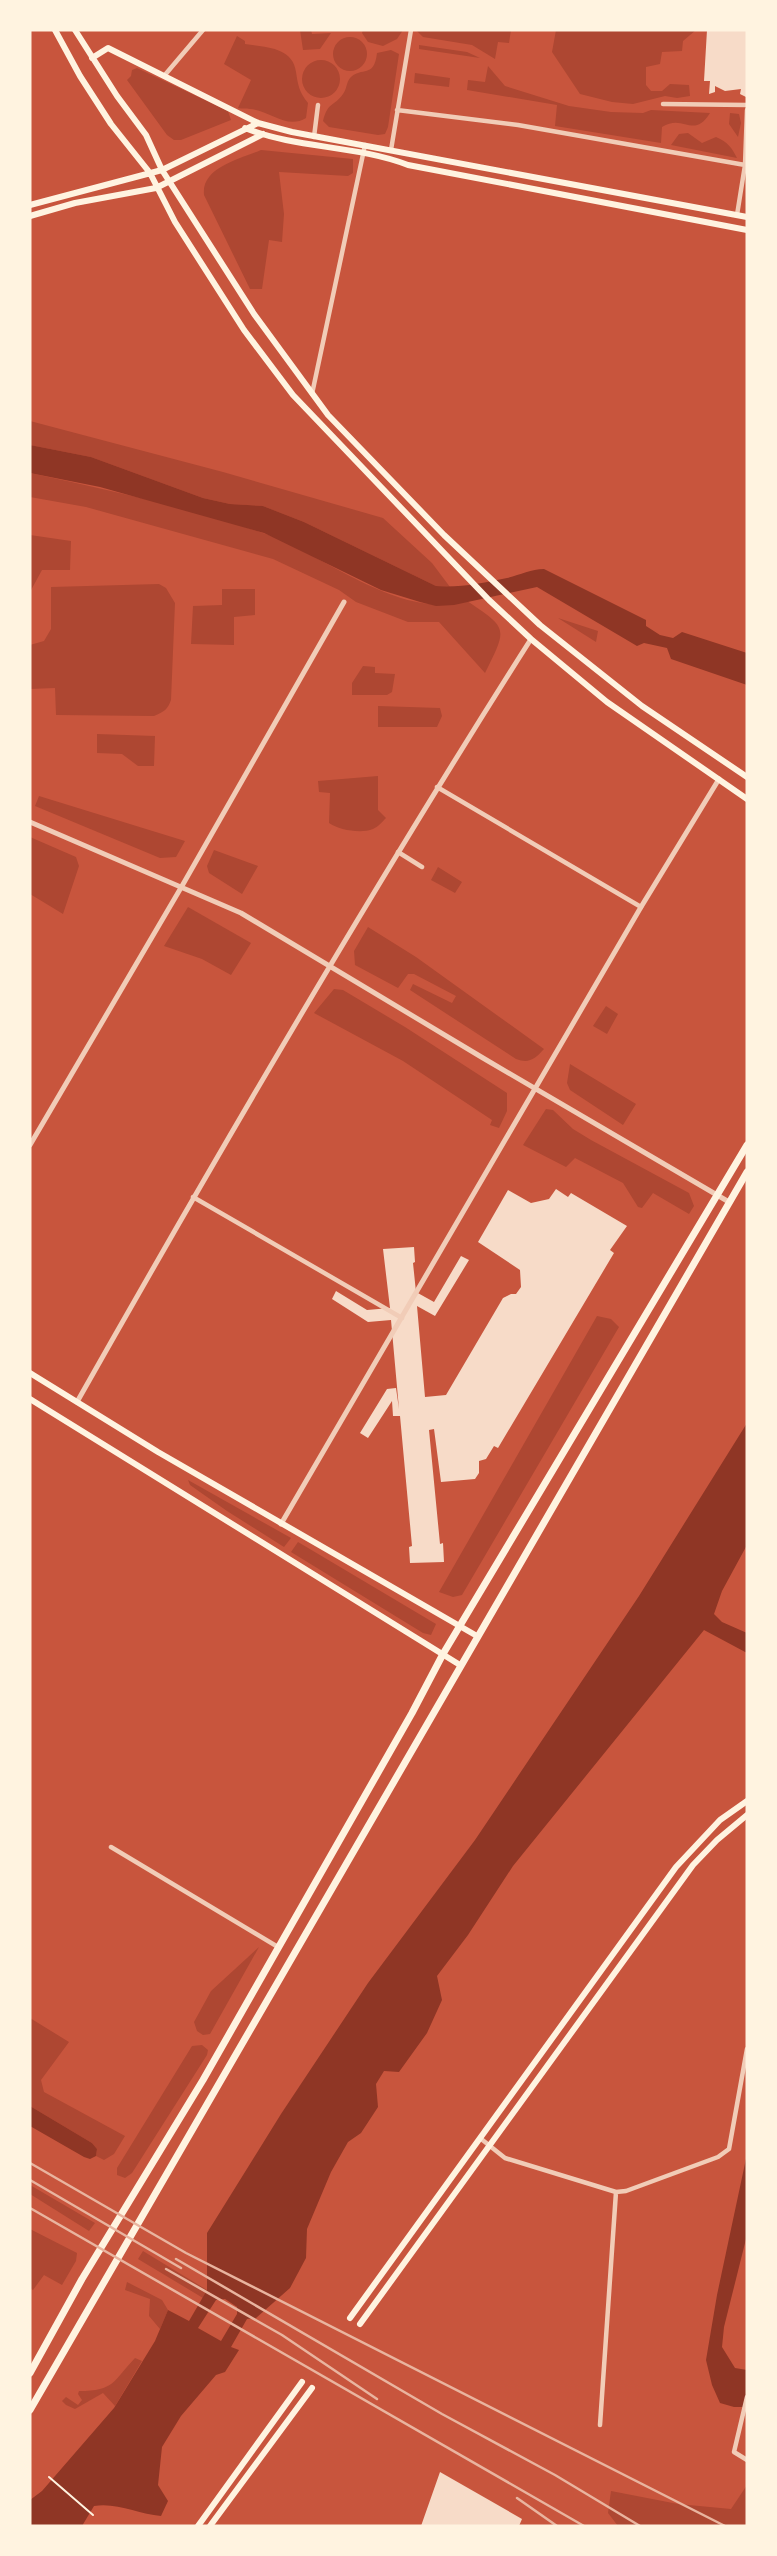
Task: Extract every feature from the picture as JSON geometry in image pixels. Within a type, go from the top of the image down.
[{"type":"main road","points":[[75,30],[146,135],[169,182],[270,339],[337,425],[444,535],[540,625],[681,734],[747,777]]},
{"type":"main road","points":[[56,31],[80,76],[111,124],[150,173],[175,222],[244,330],[293,396],[489,600],[531,639],[607,702],[747,799]]},
{"type":"main road","points":[[92,58],[108,48],[262,124],[314,138],[391,149],[747,217]]},
{"type":"main road","points":[[30,205],[162,170],[245,128],[262,124]]},
{"type":"main road","points":[[262,124],[263,135]]},
{"type":"main road","points":[[245,128],[263,135],[363,153],[408,165],[747,230]]},
{"type":"main road","points":[[30,216],[156,187],[263,135]]},
{"type":"main road","points":[[30,2374],[82,2279],[203,2080],[443,1654],[747,1145]]},
{"type":"main road","points":[[30,2410],[747,1172]]},
{"type":"main road","points":[[30,1373],[282,1524],[477,1636]]},
{"type":"main road","points":[[30,1399],[460,1665]]},
{"type":"main road","points":[[350,2318],[676,1867],[720,1820],[747,1801]]},
{"type":"main road","points":[[360,2324],[693,1865],[747,1815]]},
{"type":"main road","points":[[198,2526],[302,2382]]},
{"type":"main road","points":[[210,2526],[312,2388]]},
{"type":"street","points":[[164,77],[203,30]]},
{"type":"street","points":[[391,149],[411,30]]},
{"type":"street","points":[[663,104],[747,108],[745,164],[737,215]]},
{"type":"street","points":[[314,138],[318,105]]},
{"type":"street","points":[[397,110],[518,125],[745,164]]},
{"type":"street","points":[[312,394],[365,145]]},
{"type":"street","points":[[30,1145],[344,602]]},
{"type":"street","points":[[77,1402],[193,1197],[397,851],[531,639]]},
{"type":"street","points":[[282,1524],[641,907],[719,779]]},
{"type":"street","points":[[436,787],[641,907]]},
{"type":"street","points":[[30,822],[241,913],[536,1090],[730,1202]]},
{"type":"street","points":[[397,851],[422,867]]},
{"type":"street","points":[[193,1197],[402,1318]]},
{"type":"street","points":[[111,1847],[278,1947]]},
{"type":"street","points":[[480,2137],[505,2158],[616,2192],[626,2190],[719,2157],[729,2149],[747,2049]]},
{"type":"street","points":[[600,2426],[616,2192]]},
{"type":"street","points":[[747,2397],[734,2452],[747,2460]]},
{"type":"path","points":[[48,2477],[93,2515]]},
{"type":"shaded area","points":[[300,30],[311,30],[312,34],[331,33],[320,49],[303,50]]},
{"type":"shaded area","points":[[363,30],[403,30],[397,39],[383,46],[368,42]]},
{"type":"shaded area","points":[[416,30],[511,30],[509,43],[498,42],[495,59],[472,45],[423,37]]},
{"type":"shaded area","points":[[556,30],[696,30],[683,41],[682,51],[662,52],[660,64],[646,67],[646,85],[651,91],[662,91],[670,84],[689,85],[690,96],[665,96],[633,104],[580,94],[552,52]]},
{"type":"shaded area","points":[[237,36],[245,41],[245,44],[277,50],[290,58],[294,64],[298,85],[308,103],[306,118],[285,121],[257,110],[238,108],[251,80],[224,64]]},
{"type":"shaded area","points":[[350,37],[362,42],[367,54],[362,66],[350,71],[338,66],[333,54],[338,42]]},
{"type":"shaded area","points":[[419,45],[467,52],[480,58],[419,49]]},
{"type":"shaded area","points":[[391,50],[399,54],[385,134],[329,127],[323,121],[325,115],[329,107],[343,94],[350,78],[370,69],[377,53]]},
{"type":"shaded area","points":[[321,60],[334,66],[340,79],[334,92],[321,98],[308,92],[302,79],[308,66]]},
{"type":"shaded area","points":[[488,66],[505,86],[569,106],[611,112],[643,113],[651,110],[710,113],[698,125],[670,123],[662,127],[661,143],[555,126],[557,105],[467,90],[468,80],[485,82]]},
{"type":"shaded area","points":[[137,68],[228,111],[231,120],[181,140],[174,140],[167,135],[127,80],[132,70]]},
{"type":"shaded area","points":[[415,73],[450,78],[449,87],[414,83]]},
{"type":"shaded area","points":[[730,113],[739,114],[741,123],[738,137],[729,124]]},
{"type":"shaded area","points":[[688,133],[702,143],[716,137],[720,139],[737,158],[671,145],[679,134]]},
{"type":"shaded area","points":[[261,150],[353,159],[353,173],[348,176],[279,172],[284,214],[282,242],[269,240],[262,289],[250,289],[204,195],[205,185],[215,171]]},
{"type":"shaded area","points":[[30,421],[383,518],[432,563],[450,587],[436,586],[304,522],[263,506],[230,504],[203,498],[91,457],[30,445]]},
{"type":"shaded area","points":[[30,445],[91,457],[203,498],[230,504],[263,506],[304,522],[436,586],[480,583],[544,569],[646,620],[646,626],[660,635],[673,638],[682,632],[747,653],[747,685],[671,659],[667,648],[644,643],[637,646],[537,587],[454,605],[436,606],[381,590],[264,533],[100,487],[30,473]]},
{"type":"shaded area","points":[[30,473],[176,507],[263,533],[389,594],[415,602],[442,605],[467,601],[497,624],[500,638],[497,647],[485,673],[439,622],[408,622],[356,602],[339,590],[273,559],[86,507],[30,497]]},
{"type":"shaded area","points":[[30,535],[71,541],[70,570],[42,570],[30,592]]},
{"type":"shaded area","points":[[159,584],[166,588],[175,603],[171,700],[167,708],[154,716],[56,715],[55,688],[30,689],[30,645],[44,641],[51,629],[51,587]]},
{"type":"shaded area","points":[[222,589],[255,589],[255,615],[234,617],[234,645],[191,644],[193,606],[222,605]]},
{"type":"shaded area","points":[[558,618],[598,631],[596,642]]},
{"type":"shaded area","points":[[363,666],[375,667],[375,673],[395,674],[392,692],[387,695],[352,695],[352,683]]},
{"type":"shaded area","points":[[378,706],[440,708],[442,716],[437,727],[378,727]]},
{"type":"shaded area","points":[[97,734],[155,736],[154,766],[138,766],[122,754],[97,753]]},
{"type":"shaded area","points":[[378,776],[378,810],[386,818],[380,824],[368,830],[350,831],[329,823],[330,793],[319,792],[318,781]]},
{"type":"shaded area","points":[[39,796],[185,841],[176,857],[160,858],[35,806]]},
{"type":"shaded area","points":[[30,837],[76,857],[79,866],[63,914],[30,894]]},
{"type":"shaded area","points":[[214,850],[258,866],[242,894],[209,873],[207,866]]},
{"type":"shaded area","points":[[438,867],[462,882],[455,893],[431,880]]},
{"type":"shaded area","points":[[188,907],[251,943],[231,975],[202,959],[164,946]]},
{"type":"shaded area","points":[[368,927],[416,957],[544,1049],[532,1060],[516,1059],[410,990],[413,984],[452,1003],[456,996],[414,974],[408,974],[398,988],[355,965],[354,951]]},
{"type":"shaded area","points":[[334,989],[343,990],[405,1027],[507,1093],[507,1111],[499,1128],[490,1125],[492,1120],[403,1061],[314,1013]]},
{"type":"shaded area","points":[[606,1006],[618,1014],[607,1034],[593,1026]]},
{"type":"shaded area","points":[[570,1064],[636,1104],[623,1125],[570,1090],[567,1083]]},
{"type":"shaded area","points":[[546,1109],[553,1110],[573,1129],[591,1140],[689,1193],[694,1206],[689,1214],[653,1193],[642,1208],[638,1207],[623,1183],[575,1158],[566,1167],[523,1145]]},
{"type":"shaded area","points":[[597,1316],[611,1319],[619,1327],[462,1595],[453,1597],[439,1592]]},
{"type":"shaded area","points":[[747,1423],[747,1545],[722,1591],[714,1614],[722,1622],[747,1633],[747,1653],[704,1630],[513,1866],[468,1935],[437,1976],[442,2000],[427,2033],[399,2072],[384,2071],[376,2084],[378,2107],[361,2133],[348,2142],[331,2172],[307,2229],[306,2258],[290,2288],[256,2318],[247,2319],[231,2347],[239,2350],[225,2372],[216,2375],[181,2416],[162,2447],[158,2485],[168,2501],[161,2516],[102,2505],[94,2506],[82,2526],[30,2526],[30,2500],[42,2491],[114,2408],[155,2341],[168,2310],[189,2321],[207,2290],[207,2233],[281,2114],[368,1983],[475,1840],[639,1596]],"holes":[[[225,2299],[237,2307],[237,2314],[221,2341],[198,2328],[216,2300]]]},
{"type":"shaded area","points":[[188,1480],[291,1538],[284,1547],[227,1511],[190,1485]]},
{"type":"shaded area","points":[[298,1542],[436,1624],[431,1635],[423,1633],[291,1552]]},
{"type":"shaded area","points":[[259,1947],[210,2034],[203,2035],[197,2031],[194,2022],[211,1991]]},
{"type":"shaded area","points":[[30,2018],[69,2042],[41,2080],[44,2092],[125,2136],[114,2154],[104,2160],[96,2156],[97,2149],[92,2143],[30,2106]]},
{"type":"shaded area","points":[[202,2045],[208,2050],[207,2055],[132,2173],[125,2178],[117,2175],[117,2168],[192,2046]]},
{"type":"shaded area","points":[[30,2106],[92,2143],[97,2149],[96,2156],[90,2159],[84,2157],[30,2126]]},
{"type":"shaded area","points":[[747,2154],[747,2235],[724,2327],[722,2347],[735,2368],[747,2370],[747,2407],[734,2407],[720,2403],[706,2360]]},
{"type":"shaded area","points":[[30,2185],[95,2223],[89,2231],[30,2194]]},
{"type":"shaded area","points":[[30,2229],[77,2253],[76,2261],[62,2285],[44,2275],[33,2290],[30,2288]]},
{"type":"shaded area","points":[[143,2251],[207,2290],[203,2298],[138,2259]]},
{"type":"shaded area","points":[[127,2282],[162,2300],[168,2310],[160,2329],[149,2316],[150,2299],[125,2290]]},
{"type":"shaded area","points":[[135,2358],[142,2361],[115,2406],[103,2393],[75,2409],[62,2401],[66,2397],[78,2405],[82,2400],[79,2391],[107,2387]]},
{"type":"shaded area","points":[[747,2485],[747,2526],[618,2526],[608,2513],[611,2491],[678,2504],[731,2509]]},
{"type":"building","points":[[707,30],[747,30],[746,97],[740,94],[741,89],[725,91],[715,86],[715,92],[709,94],[710,81],[704,81]]},
{"type":"building","points":[[556,1189],[568,1197],[571,1193],[627,1226],[610,1250],[614,1253],[498,1448],[494,1446],[486,1459],[479,1461],[479,1473],[475,1479],[441,1482],[434,1429],[429,1430],[444,1562],[410,1563],[409,1547],[412,1546],[400,1416],[393,1416],[392,1401],[368,1438],[360,1433],[387,1389],[396,1388],[399,1409],[391,1320],[368,1322],[332,1299],[336,1291],[367,1310],[390,1308],[383,1249],[414,1247],[416,1292],[434,1302],[461,1256],[469,1260],[435,1316],[417,1306],[425,1397],[446,1395],[503,1298],[516,1294],[521,1287],[520,1270],[478,1242],[508,1190],[531,1203],[549,1199]]},
{"type":"building","points":[[440,2472],[522,2519],[519,2526],[421,2526]]},
{"type":"railway","points":[[30,2163],[186,2253],[725,2526]]},
{"type":"railway","points":[[30,2180],[181,2268]]},
{"type":"railway","points":[[30,2208],[584,2526]]},
{"type":"railway","points":[[176,2259],[640,2526]]},
{"type":"railway","points":[[166,2269],[282,2335],[377,2399]]},
{"type":"railway","points":[[517,2498],[557,2526]]}]
